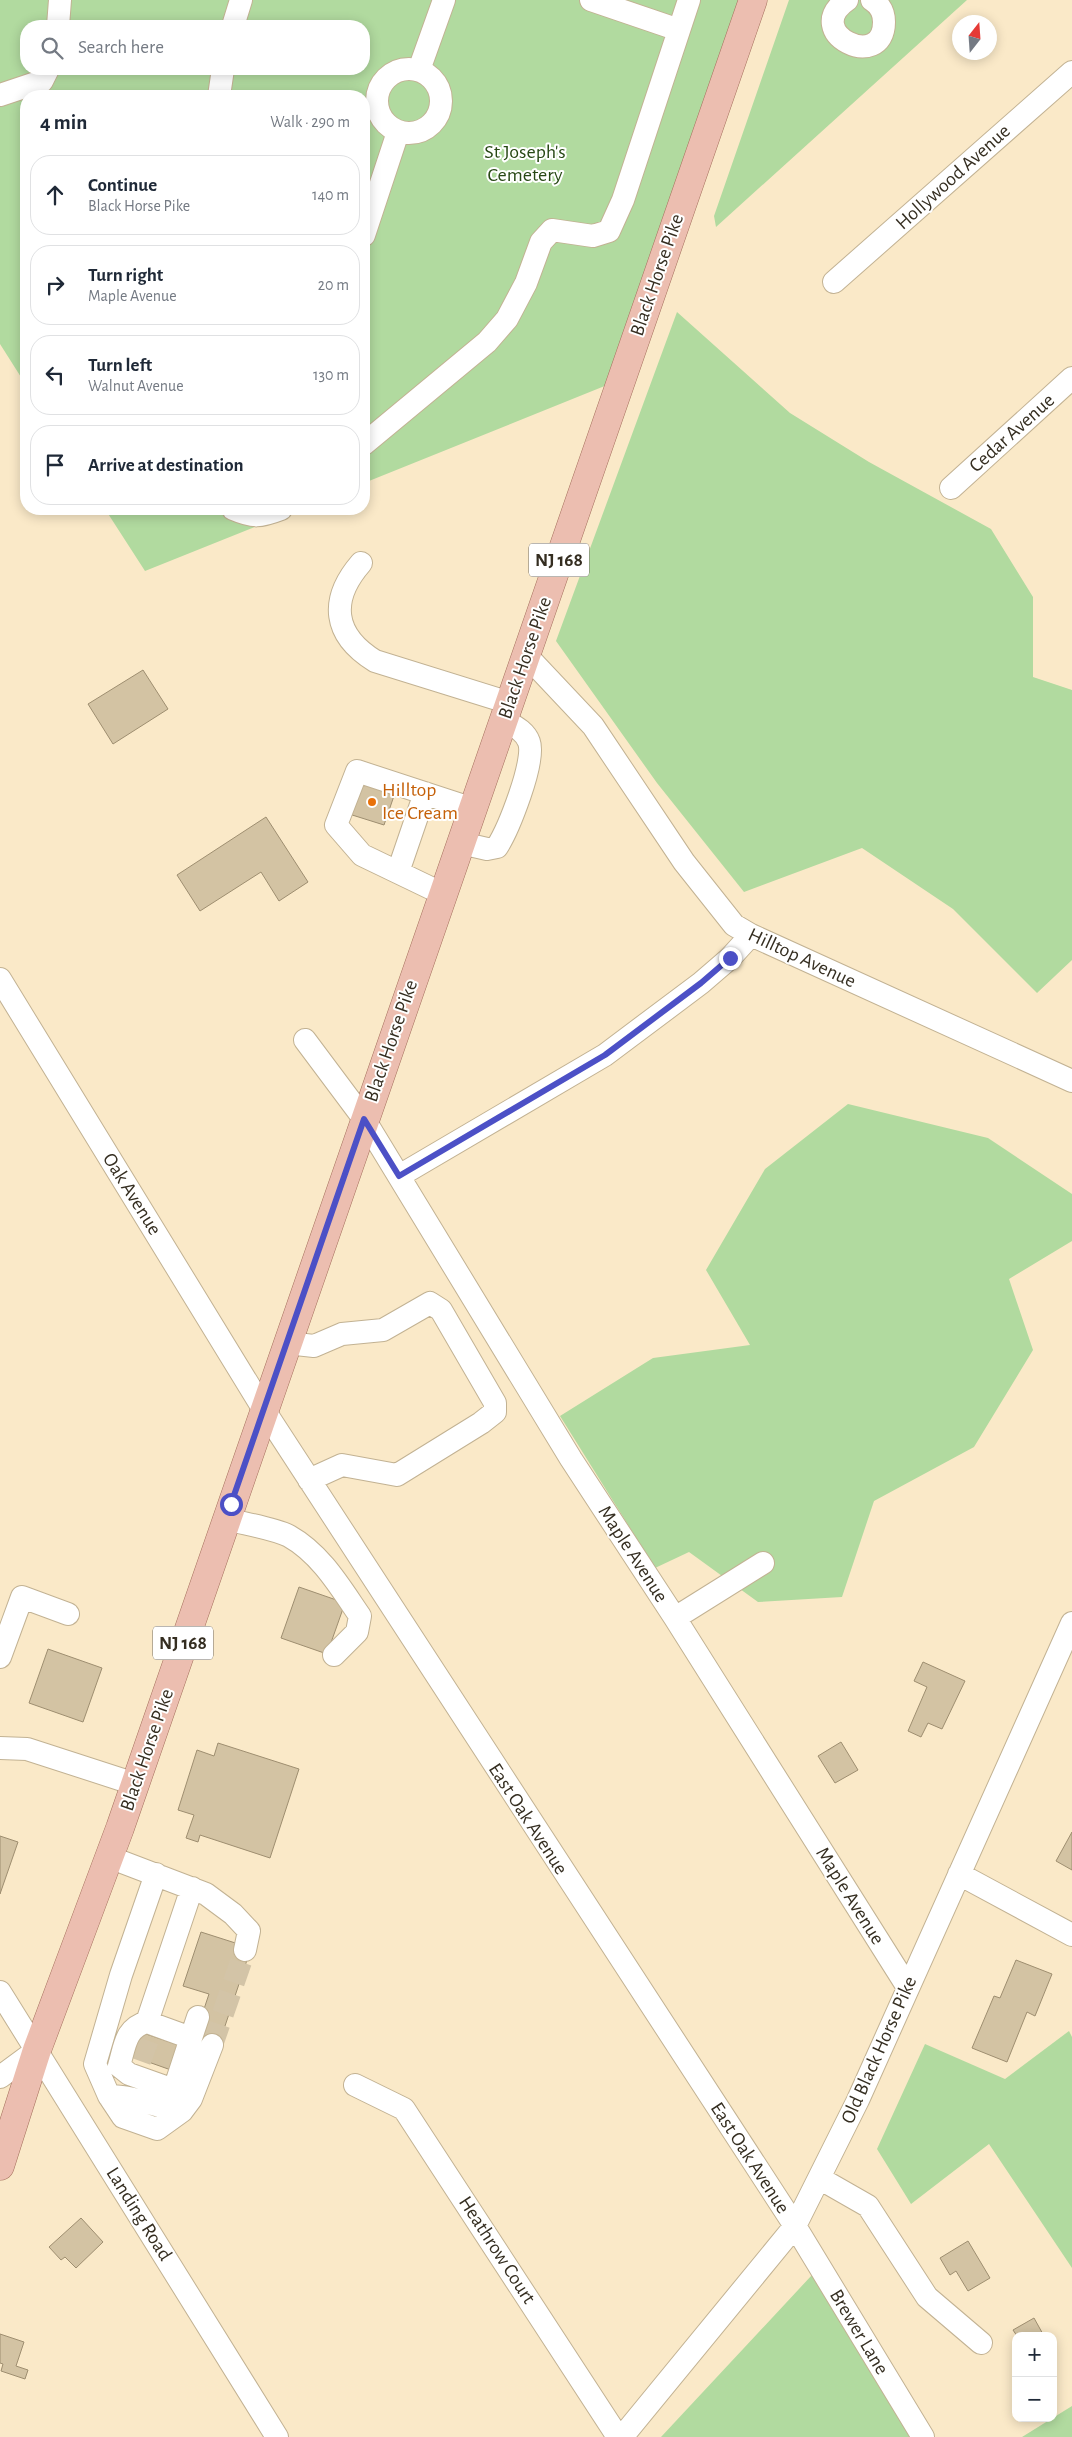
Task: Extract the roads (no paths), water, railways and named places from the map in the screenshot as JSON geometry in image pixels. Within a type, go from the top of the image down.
[{"type":"main road","name":"Black Horse Pike","points":[[0,2166],[37,2050],[135,1784],[286,1343],[527,656],[753,0]]},
{"type":"street","points":[[58,20],[60,0]]},
{"type":"street","points":[[235,20],[241,0]]},
{"type":"street","points":[[419,70],[444,0]]},
{"type":"street","points":[[591,0],[679,30]]},
{"type":"street","points":[[370,439],[486,342],[507,319],[526,283],[541,242],[552,230],[593,236],[609,231],[623,200],[689,0]]},
{"type":"street","points":[[847,0],[835,13],[835,29],[844,42],[860,47],[876,41],[884,26],[881,9],[872,0]]},
{"type":"street","points":[[406,69],[419,70],[430,76],[437,86],[441,96],[441,107],[437,118],[429,126],[414,132],[398,132],[388,127],[379,114],[376,100],[378,89],[391,74],[406,69]]},
{"type":"street","name":"Hollywood Avenue","points":[[834,282],[1072,72]]},
{"type":"street","points":[[0,95],[42,81],[45,75]]},
{"type":"street","points":[[219,90],[221,75]]},
{"type":"street","points":[[370,217],[398,132]]},
{"type":"street","name":"Cedar Avenue","points":[[951,488],[1072,378]]},
{"type":"street","points":[[248,515],[266,515]]},
{"type":"street","points":[[360,563],[347,580],[340,615],[344,633],[357,650],[375,661],[507,711],[530,744],[521,793],[496,847],[487,849],[461,843]]},
{"type":"street","name":"Hilltop Avenue","points":[[527,656],[593,726],[684,862],[734,924],[751,935],[1072,1081]]},
{"type":"street","points":[[443,894],[362,855],[336,825],[357,770],[473,809]]},
{"type":"street","points":[[398,872],[425,793]]},
{"type":"street","points":[[399,1176],[605,1055],[701,983],[730,958],[751,935]]},
{"type":"street","name":"Oak Avenue","points":[[0,979],[264,1410]]},
{"type":"street","name":"Maple Avenue","points":[[305,1040],[364,1119],[571,1459],[908,1986]]},
{"type":"street","points":[[286,1343],[314,1346],[342,1334],[383,1330],[430,1302],[441,1310],[496,1403],[495,1412],[481,1423],[397,1475],[342,1465],[309,1480]]},
{"type":"street","name":"East Oak Avenue","points":[[264,1410],[795,2226]]},
{"type":"street","points":[[226,1519],[288,1536],[304,1546],[326,1567],[360,1616],[357,1632],[334,1655]]},
{"type":"street","points":[[674,1618],[763,1563]]},
{"type":"street","points":[[0,1657],[22,1597],[68,1614]]},
{"type":"street","name":"Old Black Horse Pike","points":[[622,2437],[795,2226],[858,2100],[1072,1623]]},
{"type":"street","points":[[0,1748],[27,1749],[135,1784]]},
{"type":"street","points":[[109,1857],[206,1894],[233,1914],[249,1931],[245,1950]]},
{"type":"street","points":[[156,1874],[121,1975],[96,2064],[109,2096],[128,2096],[157,2107],[182,2112],[191,2099],[212,2045]]},
{"type":"street","points":[[959,1874],[1072,1935]]},
{"type":"street","points":[[155,2031],[192,1888]]},
{"type":"street","name":"Landing Road","points":[[0,1992],[277,2437]]},
{"type":"street","points":[[138,2024],[155,2031],[194,2027],[174,2090],[144,2071],[120,2066],[129,2030],[138,2024]]},
{"type":"street","points":[[0,2076],[37,2050]]},
{"type":"street","name":"Heathrow Court","points":[[354,2085],[404,2109],[618,2437]]},
{"type":"street","points":[[819,2178],[868,2206],[926,2297],[981,2343]]},
{"type":"street","name":"Brewer Lane","points":[[795,2226],[923,2437]]},
{"type":"tunnel","points":[[212,2045],[245,1950]]},
{"type":"tunnel","points":[[140,2061],[149,2037]]},
{"type":"place","name":"Hilltop Ice Cream","points":[[372,802]]},
{"type":"park label","name":"St Joseph's Cemetery","points":[[525,164]]}]
